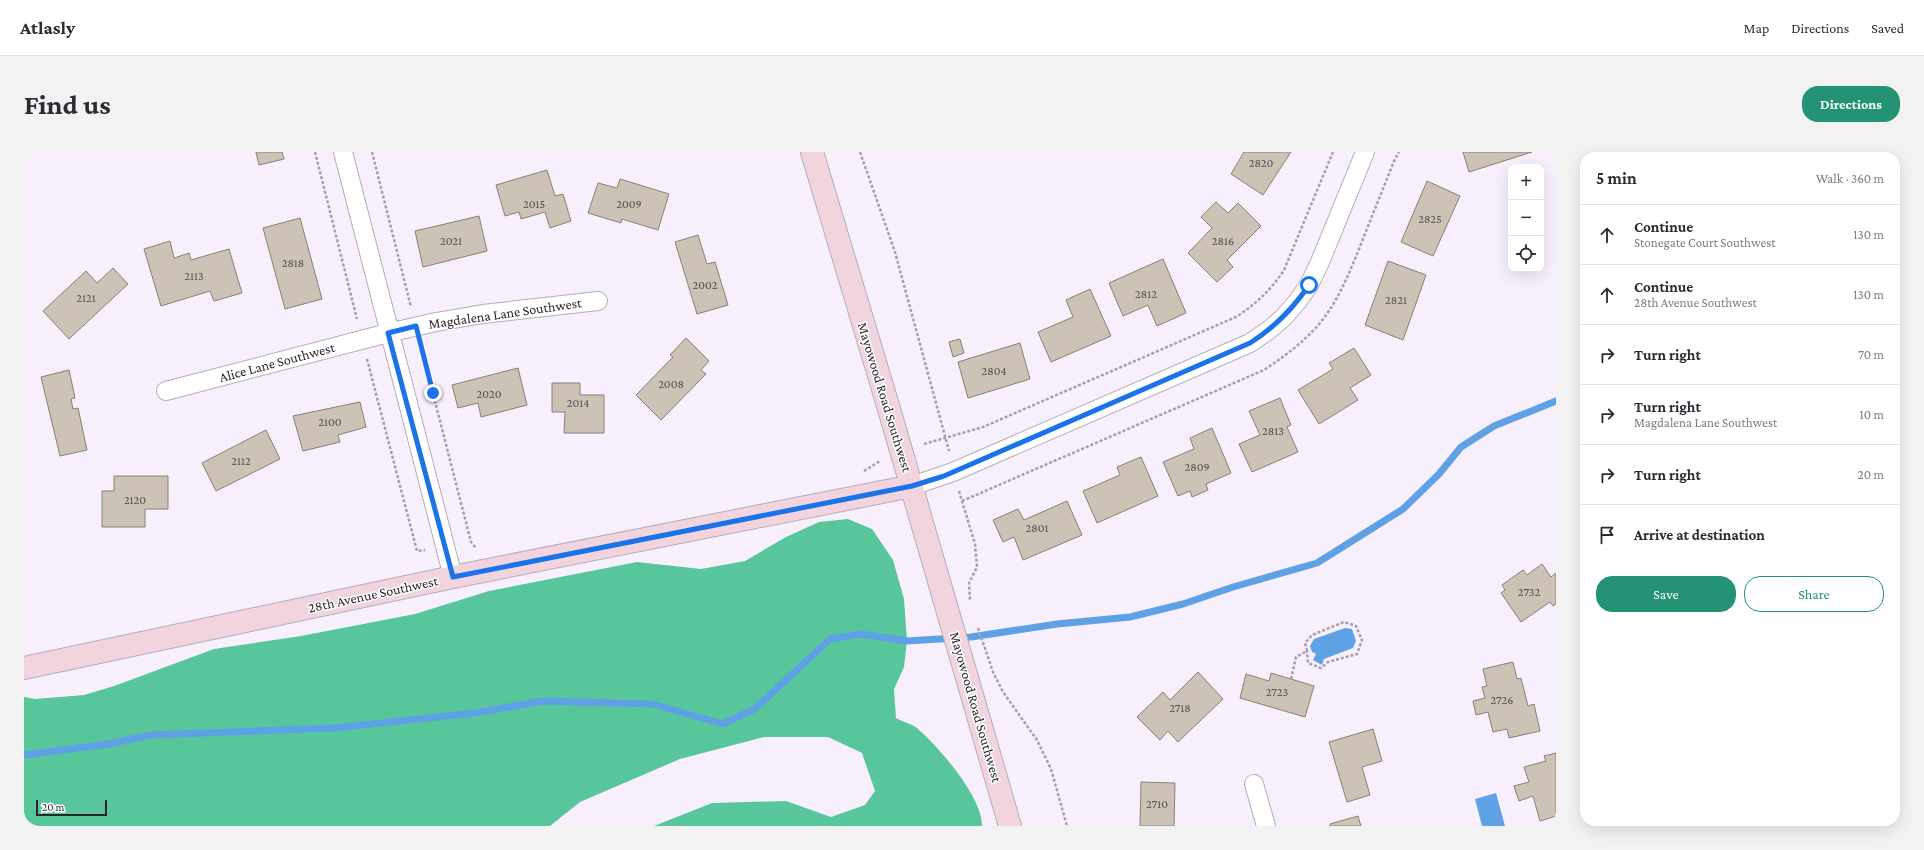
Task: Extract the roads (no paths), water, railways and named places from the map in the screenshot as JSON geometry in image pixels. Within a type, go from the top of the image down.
[{"type":"street","points":[[343,152],[388,333],[453,577]]},
{"type":"street","name":"Mayowood Road Southwest","points":[[812,152],[912,486],[1010,826]]},
{"type":"street","points":[[912,486],[944,476],[1250,343],[1269,330],[1297,302],[1309,285],[1320,262],[1365,152]]},
{"type":"street","name":"Magdalena Lane Southwest","points":[[388,333],[416,326],[483,314],[598,300]]},
{"type":"street","name":"Alice Lane Southwest","points":[[166,391],[388,333]]},
{"type":"street","name":"28th Avenue Southwest","points":[[24,668],[453,577],[912,486]]},
{"type":"street","points":[[1254,784],[1266,826]]},
{"type":"water","points":[[1345,628],[1352,629],[1356,641],[1353,648],[1324,659],[1322,665],[1313,660],[1316,654],[1312,652],[1310,646],[1314,639]]},
{"type":"water","points":[[1496,793],[1505,826],[1482,826],[1475,799]]},
{"type":"waterway","points":[[24,755],[109,744],[151,735],[334,728],[475,713],[543,701],[652,704],[723,724],[756,708],[830,639],[861,634],[907,641],[971,637],[1057,624],[1130,617],[1183,604],[1233,587],[1317,563],[1403,509],[1439,474],[1461,447],[1494,426],[1556,401]]}]
